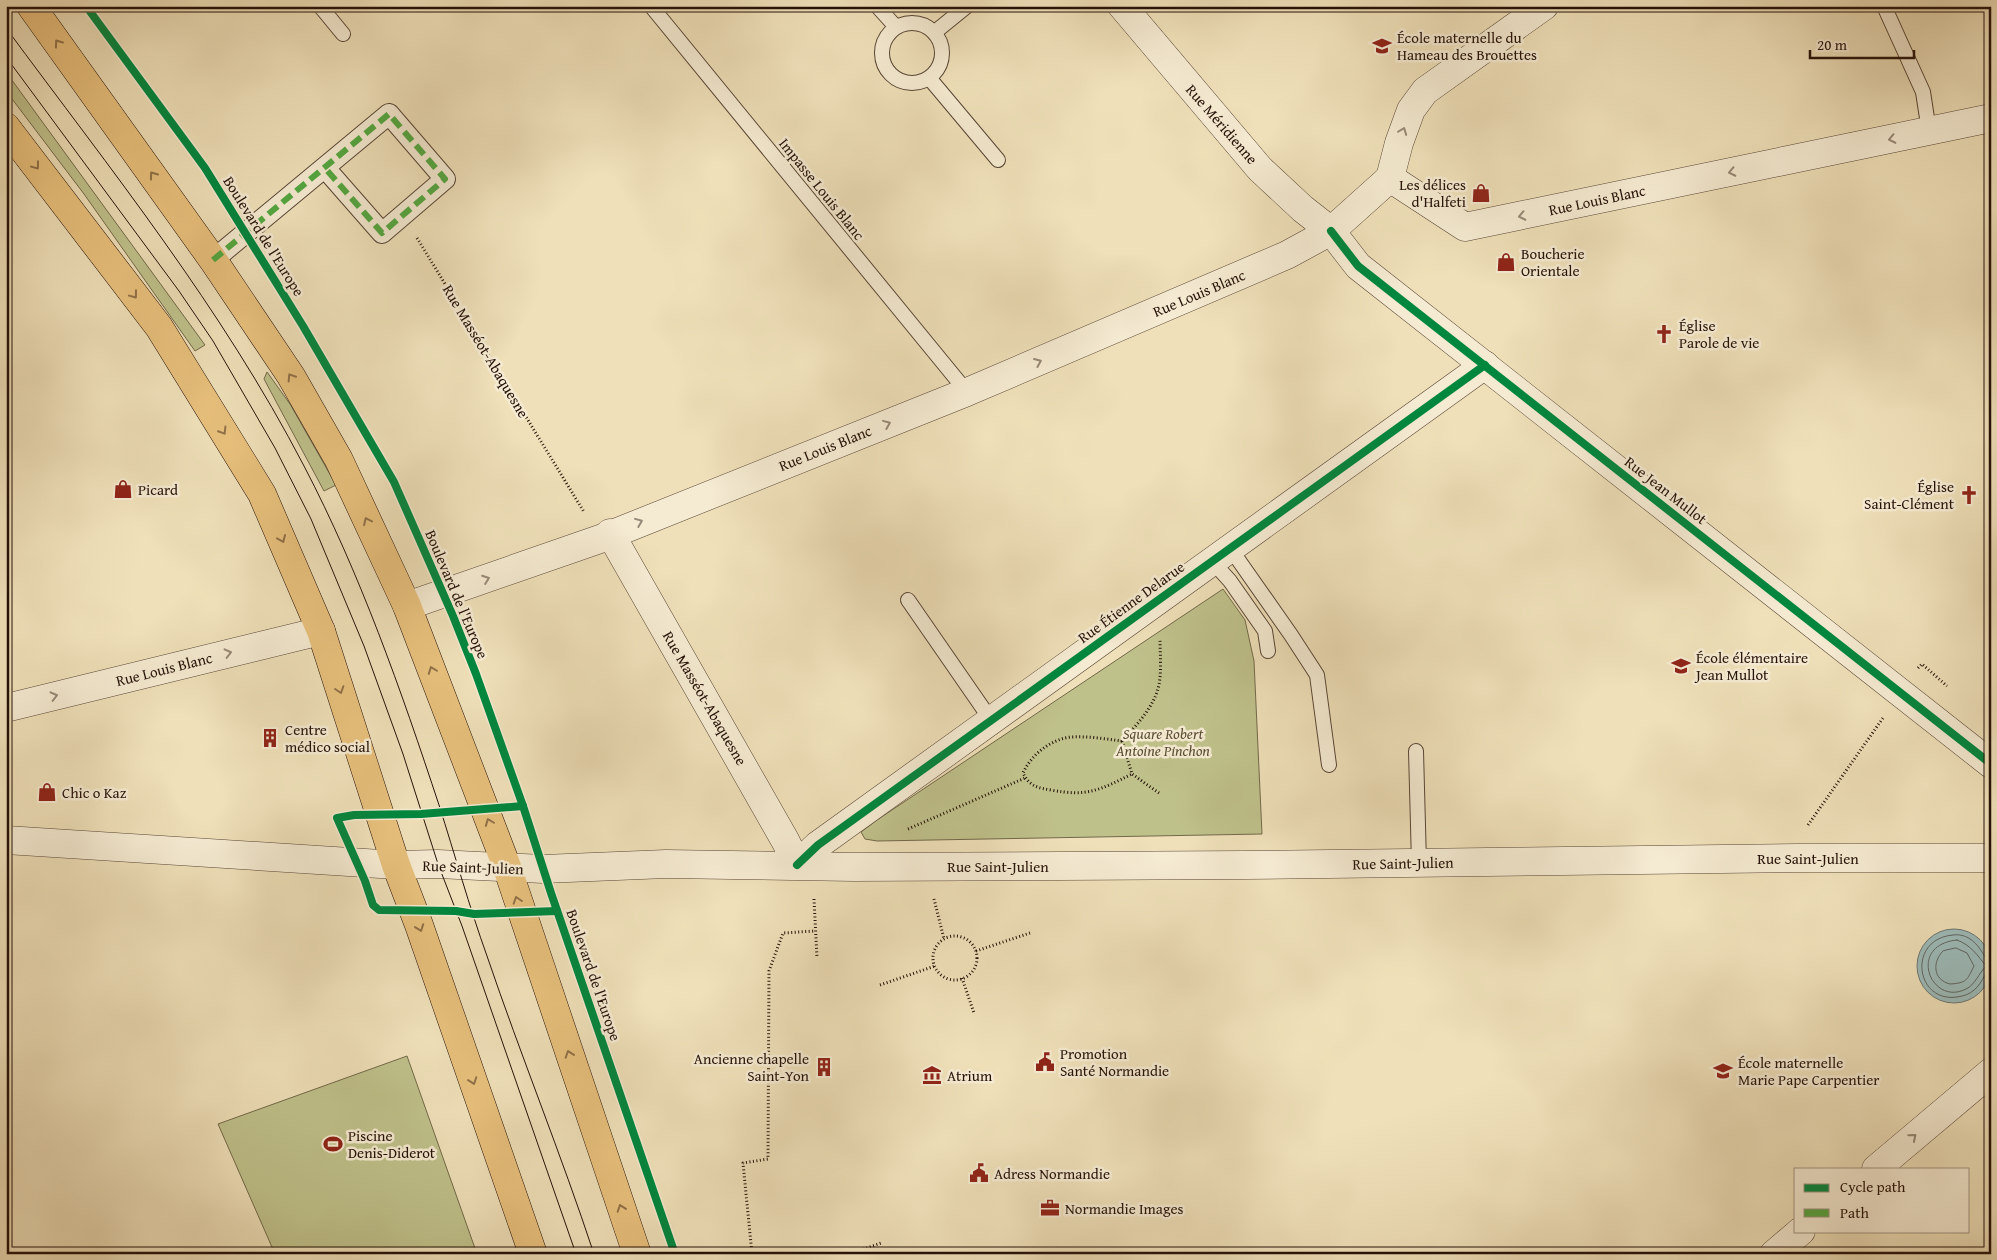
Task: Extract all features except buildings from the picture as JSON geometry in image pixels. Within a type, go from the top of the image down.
[{"type":"main road","points":[[31,6],[213,260],[291,376],[339,460],[407,606],[507,867],[637,1254]]},
{"type":"main road","points":[[6,127],[159,327],[262,494],[321,631],[396,866],[419,925],[533,1254]]},
{"type":"street","name":"Rue Méridienne","points":[[1122,6],[1260,168],[1303,209],[1332,231]]},
{"type":"street","points":[[1390,178],[1399,143],[1411,110],[1425,91],[1544,6]]},
{"type":"street","points":[[213,260],[389,114],[445,179],[382,233],[325,168]]},
{"type":"street","name":"Rue Louis Blanc","points":[[407,606],[605,536],[967,392],[1287,256],[1332,231],[1390,178],[1465,227],[1991,118]]},
{"type":"street","name":"Rue Jean Mullot","points":[[1332,231],[1358,266],[1991,764]]},
{"type":"street","name":"Rue Étienne Delarue","points":[[797,864],[818,844],[1484,365]]},
{"type":"street","name":"Rue Masséot-Abaquesne","points":[[605,536],[786,842],[797,864]]},
{"type":"street","name":"Rue Louis Blanc","points":[[6,708],[321,631]]},
{"type":"street","name":"Rue Saint-Julien","points":[[6,840],[396,866],[438,864],[543,870],[666,864],[874,866],[1991,858]]},
{"type":"street","points":[[1877,1168],[1991,1072]]},
{"type":"street","points":[[1774,1254],[1800,1232]]},
{"type":"lane","points":[[320,6],[344,34]]},
{"type":"lane","name":"Impasse Louis Blanc","points":[[651,6],[967,392]]},
{"type":"lane","points":[[877,6],[896,27]]},
{"type":"lane","points":[[934,32],[967,6]]},
{"type":"lane","points":[[1884,6],[1923,92],[1930,131]]},
{"type":"lane","points":[[906,23],[926,26],[934,32],[940,41],[943,51],[942,62],[938,71],[930,79],[921,83],[911,84],[893,77],[883,61],[882,52],[888,34],[896,27],[906,23]]},
{"type":"lane","points":[[930,79],[998,160]]},
{"type":"lane","points":[[1221,555],[1230,581],[1265,631],[1268,652]]},
{"type":"lane","points":[[1221,555],[1317,675],[1329,765]]},
{"type":"lane","points":[[908,600],[991,720]]},
{"type":"lane","points":[[1416,751],[1419,862]]},
{"type":"path","points":[[1132,774],[1089,792],[1072,794],[1036,788],[1025,778],[1024,773],[1028,762],[1044,747],[1061,740],[1070,737],[1122,741],[1135,728],[1155,697],[1160,678],[1160,637]]},
{"type":"path","points":[[1805,829],[1886,714]]},
{"type":"path","points":[[1122,741],[1132,774],[1159,793]]},
{"type":"path","points":[[908,829],[1025,778]]},
{"type":"path","points":[[934,896],[944,940]]},
{"type":"path","points":[[813,897],[817,958]]},
{"type":"path","points":[[752,1254],[743,1163],[768,1159],[769,971],[783,933],[815,931]]},
{"type":"path","points":[[976,951],[1030,933]]},
{"type":"path","points":[[955,936],[964,938],[970,942],[976,951],[976,964],[972,972],[962,978],[956,980],[946,978],[935,966],[933,957],[935,949],[944,940],[955,936]]},
{"type":"path","points":[[880,985],[935,966]]},
{"type":"path","points":[[962,978],[974,1013]]},
{"type":"path","points":[[850,1254],[881,1243]]},
{"type":"green space","points":[[6,72],[205,345],[195,351],[84,194],[6,91]]},
{"type":"green space","points":[[267,372],[290,404],[336,485],[324,491],[264,379]]},
{"type":"green space","name":"Square Robert Antoine Pinchon","points":[[1223,589],[1245,620],[1254,661],[1262,834],[877,841],[865,839],[861,832],[877,820]]},
{"type":"green space","name":"Piscine Denis-Diderot","points":[[407,1056],[477,1254],[275,1254],[218,1124]]},
{"type":"water","points":[[1954,929],[1975,935],[1985,945],[1991,966],[1985,987],[1975,997],[1954,1003],[1933,997],[1923,987],[1917,966],[1923,945],[1933,935]]},
{"type":"tram line","points":[[6,28],[125,187],[201,295],[238,351],[272,408],[324,507],[361,590],[410,719],[480,937],[594,1254]]},
{"type":"tram line","points":[[6,57],[179,291],[213,341],[275,448],[311,519],[364,646],[403,754],[438,864],[462,926],[576,1254]]},
{"type":"marked path","points":[[213,260],[389,114],[445,179],[382,233],[325,168]]},
{"type":"cycle path","name":"Boulevard de l'Europe","points":[[86,6],[205,168],[303,326],[394,482],[453,616],[476,674],[523,806],[675,1254]]},
{"type":"cycle path","points":[[1331,231],[1358,266],[1991,764]]},
{"type":"cycle path","points":[[797,865],[818,845],[1485,365]]},
{"type":"cycle path","name":"Boulevard de l'Europe","points":[[523,806],[421,814],[354,815],[337,818],[365,881],[373,905],[379,910],[456,911],[474,914],[557,911]]},
{"type":"place","name":"École maternelle du Hameau des Brouettes","points":[[1382,46]]},
{"type":"place","name":"Les délices d'Halfeti","points":[[1481,193]]},
{"type":"place","name":"Boucherie Orientale","points":[[1506,262]]},
{"type":"place","name":"Église Parole de vie","points":[[1664,334]]},
{"type":"place","name":"Picard","points":[[123,489]]},
{"type":"place","name":"Église Saint-Clément","points":[[1969,495]]},
{"type":"place","name":"École élémentaire Jean Mullot","points":[[1681,666]]},
{"type":"place","name":"Centre médico social","points":[[270,738]]},
{"type":"place","name":"Chic o Kaz","points":[[47,792]]},
{"type":"place","name":"Promotion Santé Normandie","points":[[1045,1062]]},
{"type":"place","name":"Ancienne chapelle Saint-Yon","points":[[824,1067]]},
{"type":"place","name":"École maternelle Marie Pape Carpentier","points":[[1723,1071]]},
{"type":"place","name":"Atrium","points":[[932,1075]]},
{"type":"place","name":"Piscine Denis-Diderot","points":[[333,1144]]},
{"type":"place","name":"Adress Normandie","points":[[979,1173]]},
{"type":"place","name":"Normandie Images","points":[[1050,1208]]}]
